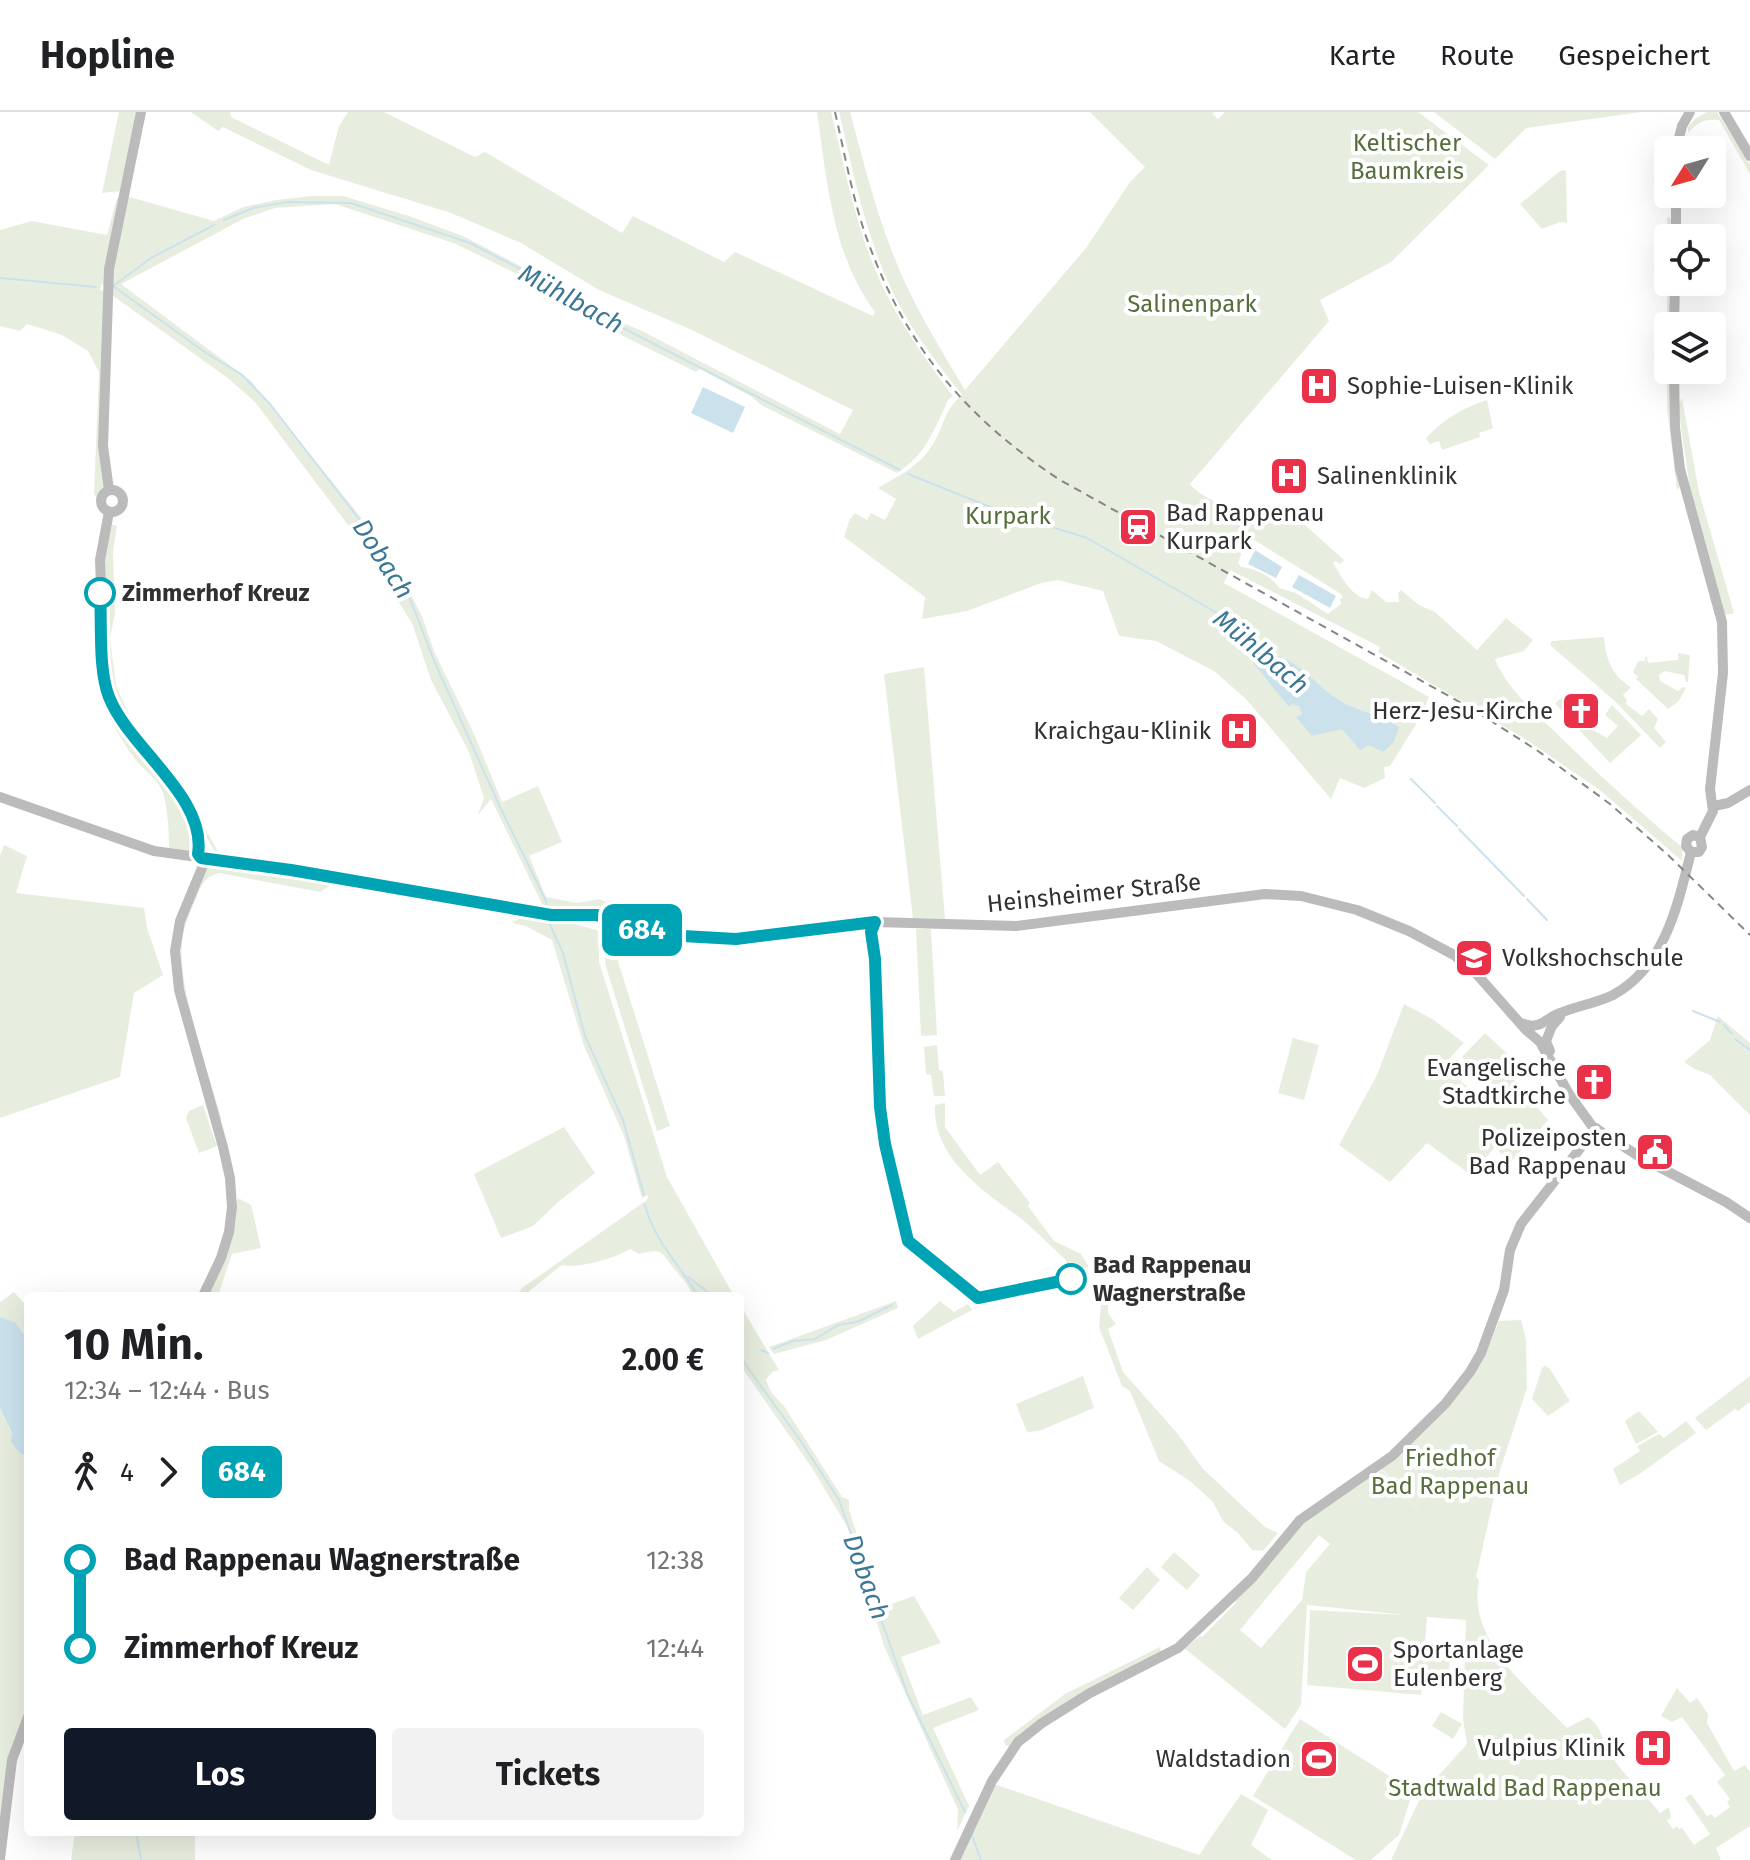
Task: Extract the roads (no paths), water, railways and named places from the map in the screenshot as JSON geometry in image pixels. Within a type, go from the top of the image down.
[{"type":"street","points":[[109,490],[103,446],[109,269],[141,112]]},
{"type":"street","points":[[1680,136],[1688,115],[1700,112]]},
{"type":"street","points":[[1724,112],[1750,156]]},
{"type":"street","points":[[1541,1033],[1564,1011],[1611,996],[1625,987],[1647,964],[1669,932],[1691,852],[1702,849],[1700,837],[1714,806],[1710,789],[1723,673],[1722,622],[1680,469],[1674,384]]},
{"type":"street","points":[[109,490],[118,492],[123,500],[119,509],[109,512],[101,502],[103,494],[109,490]]},
{"type":"street","points":[[109,512],[100,560],[108,695],[127,731],[164,773],[205,838],[206,847],[194,869],[191,894],[180,921],[175,951],[179,990],[223,1147],[232,1199],[229,1232],[205,1292]]},
{"type":"street","points":[[1714,806],[1728,803],[1750,790]]},
{"type":"street","name":"Heinsheimer Straße","points":[[0,797],[154,851],[291,870],[551,915],[586,913],[605,917],[615,925],[665,935],[736,939],[875,922],[1016,926],[1265,894],[1301,896],[1378,917],[1442,947],[1473,970],[1520,1022],[1541,1033],[1596,1128]]},
{"type":"street","name":"Heinsheimer Straße","points":[[1541,1033],[1587,1127],[1588,1140]]},
{"type":"street","name":"Heinsheimer Straße","points":[[1569,1094],[1596,1128]]},
{"type":"street","points":[[955,1860],[998,1769],[1018,1742],[1090,1693],[1178,1648],[1252,1578],[1300,1520],[1392,1456],[1445,1404],[1470,1372],[1494,1321],[1504,1290],[1510,1250],[1521,1224],[1596,1128],[1640,1157],[1750,1218]]},
{"type":"street","points":[[0,1859],[12,1760],[24,1728]]},
{"type":"water","points":[[703,387],[745,407],[733,433],[691,413]]},
{"type":"water","points":[[1255,550],[1282,567],[1276,578],[1248,564]]},
{"type":"water","points":[[1299,575],[1336,596],[1330,608],[1292,587]]},
{"type":"water","points":[[1264,653],[1288,660],[1342,702],[1399,727],[1394,742],[1383,752],[1369,745],[1360,750],[1342,729],[1312,736],[1296,717],[1302,714],[1299,706],[1292,704],[1289,707],[1254,664],[1257,657]]},
{"type":"water","points":[[0,1317],[15,1322],[24,1334],[24,1455],[11,1442],[12,1433],[0,1408]]},
{"type":"waterway","name":"Mühlbach","points":[[224,220],[253,208],[288,202],[351,203],[470,243],[530,274],[582,307],[900,470]]},
{"type":"waterway","name":"Dobach","points":[[214,225],[151,258],[113,286],[206,353],[241,374],[270,404],[383,550],[407,591],[435,663],[546,901],[547,909]]},
{"type":"waterway","name":"Mühlbach","points":[[0,278],[96,287]]},
{"type":"waterway","name":"Mühlbach","points":[[908,474],[1003,512],[1087,538],[1224,617],[1250,639],[1260,656]]},
{"type":"waterway","name":"Mühlbach","points":[[1411,779],[1435,803]]},
{"type":"waterway","name":"Mühlbach","points":[[1437,806],[1457,826]]},
{"type":"waterway","name":"Mühlbach","points":[[1459,829],[1524,896]]},
{"type":"waterway","name":"Mühlbach","points":[[1527,899],[1547,920]]},
{"type":"waterway","name":"Dobach","points":[[549,923],[563,953],[585,1036],[623,1120],[644,1195]]},
{"type":"waterway","name":"Mühlbach","points":[[1693,1011],[1720,1022]]},
{"type":"waterway","name":"Mühlbach","points":[[1724,1025],[1732,1034]]},
{"type":"waterway","points":[[1735,1039],[1750,1050]]},
{"type":"waterway","name":"Dobach","points":[[645,1205],[661,1241],[695,1292]]},
{"type":"waterway","points":[[688,1277],[708,1292]]},
{"type":"waterway","points":[[773,1349],[793,1341],[815,1339],[838,1325],[857,1322],[892,1305]]},
{"type":"waterway","points":[[761,1350],[768,1353]]},
{"type":"waterway","name":"Dobach","points":[[744,1363],[839,1500],[907,1693],[965,1812]]},
{"type":"waterway","name":"Dobach","points":[[972,1835],[981,1860]]},
{"type":"waterway","points":[[137,1836],[141,1860]]},
{"type":"railway","points":[[835,112],[868,242],[901,315],[943,378],[996,432],[1060,480],[1474,710],[1538,751],[1610,804],[1667,854],[1750,935]]},
{"type":"place","name":"Sophie-Luisen-Klinik","points":[[1319,386]]},
{"type":"place","name":"Salinenklinik","points":[[1289,476]]},
{"type":"place","name":"Bad Rappenau Kurpark","points":[[1138,527]]},
{"type":"place","name":"Zimmerhof Kreuz","points":[[100,593]]},
{"type":"place","name":"Herz-Jesu-Kirche","points":[[1581,711]]},
{"type":"place","name":"Kraichgau-Klinik","points":[[1239,731]]},
{"type":"place","name":"Volkshochschule","points":[[1474,958]]},
{"type":"place","name":"Evangelische Stadtkirche","points":[[1594,1082]]},
{"type":"place","name":"Polizeiposten Bad Rappenau","points":[[1655,1152]]},
{"type":"place","name":"Bad Rappenau Wagnerstraße","points":[[1071,1279]]},
{"type":"place","name":"Sportanlage Eulenberg","points":[[1365,1664]]},
{"type":"place","name":"Vulpius Klinik","points":[[1653,1748]]},
{"type":"place","name":"Waldstadion","points":[[1319,1759]]},
{"type":"park label","name":"Keltischer Baumkreis","points":[[1407,157]]},
{"type":"park label","name":"Salinenpark","points":[[1192,304]]},
{"type":"park label","name":"Kurpark","points":[[1008,516]]},
{"type":"park label","name":"Friedhof Bad Rappenau","points":[[1450,1472]]},
{"type":"park label","name":"Stadtwald Bad Rappenau","points":[[1525,1788]]}]
